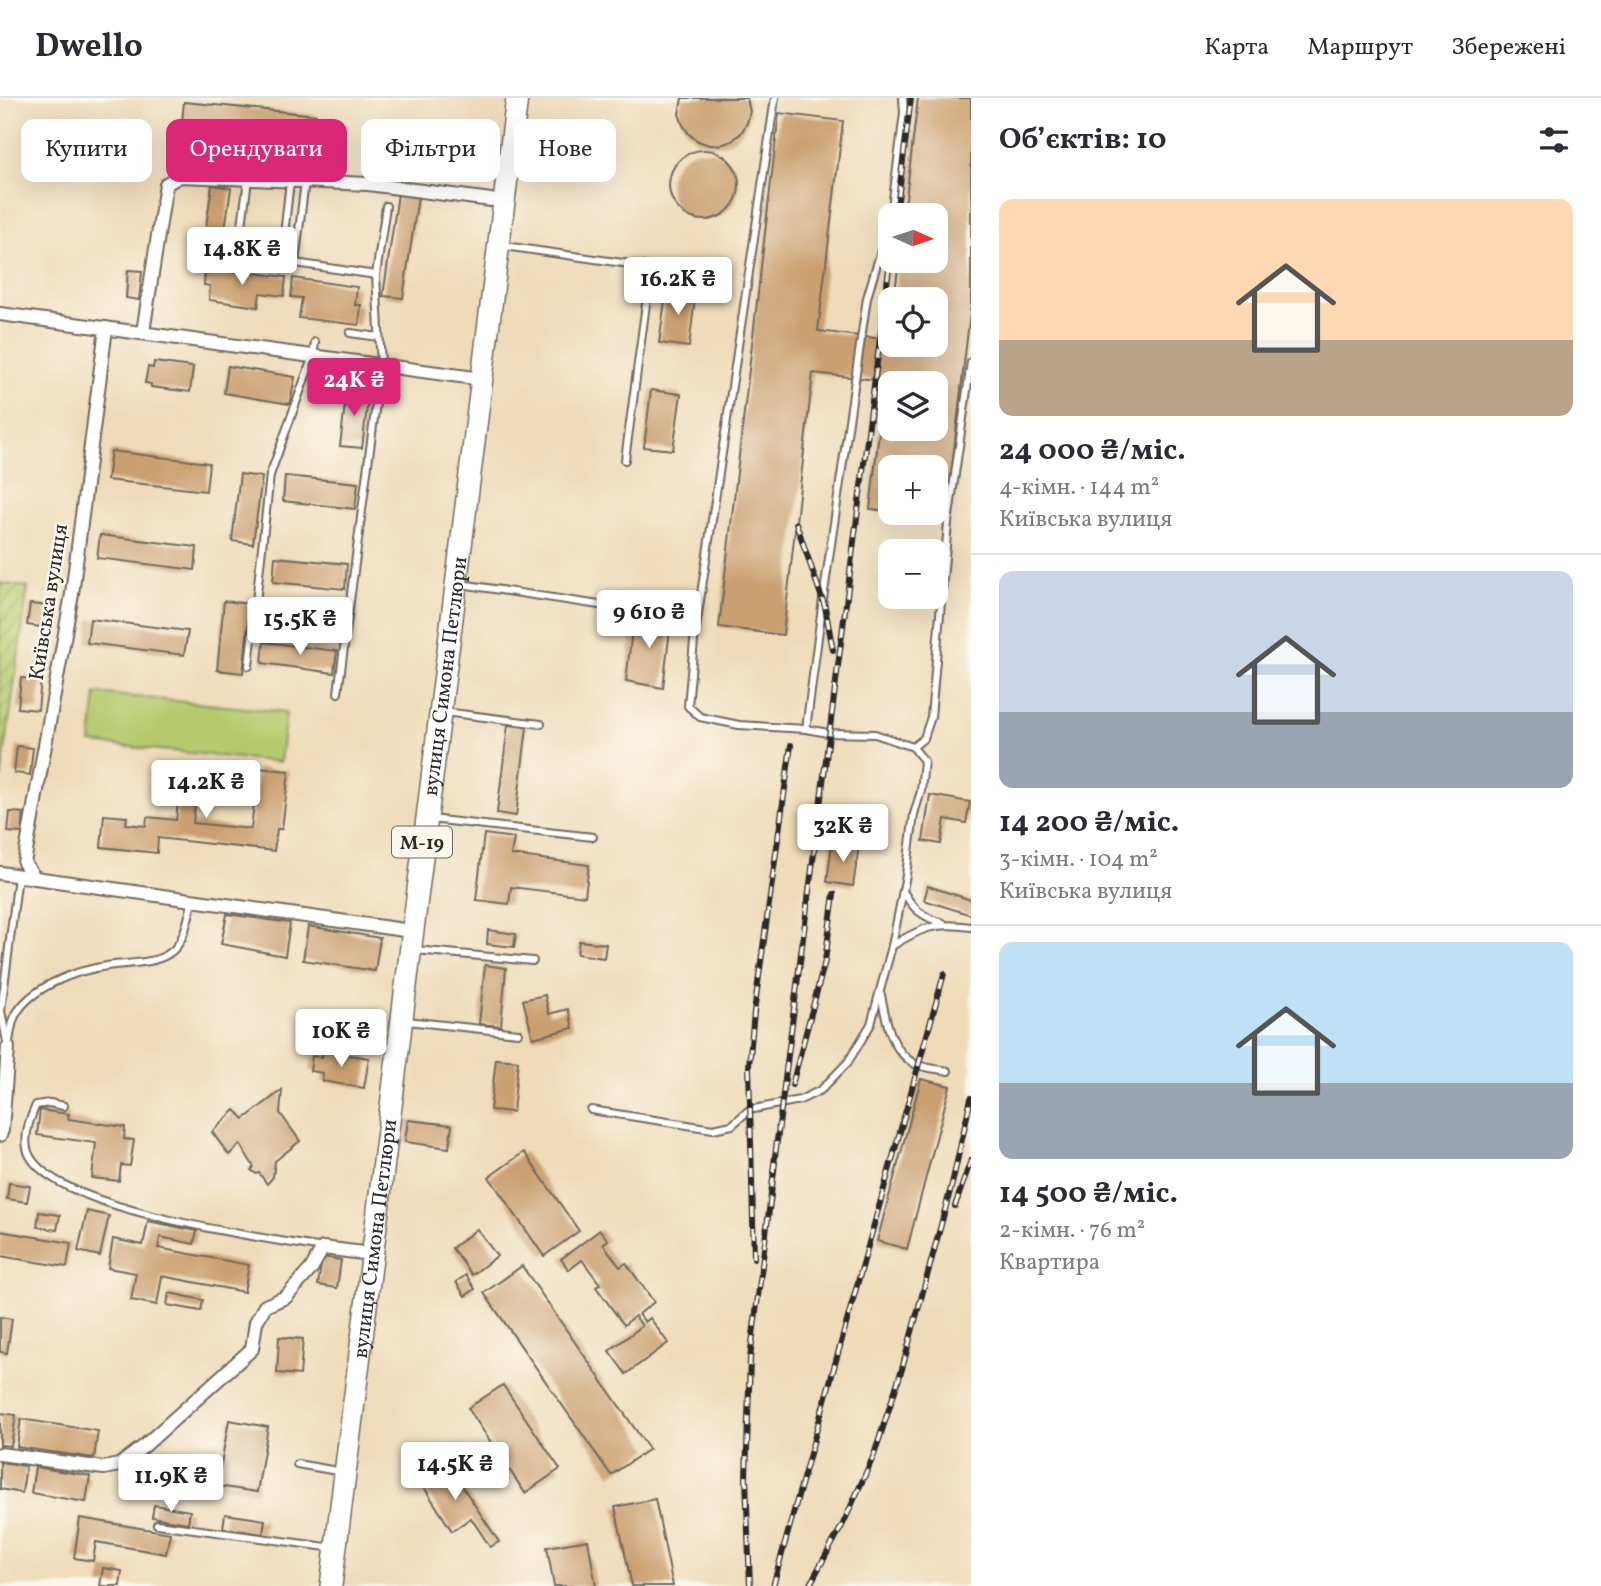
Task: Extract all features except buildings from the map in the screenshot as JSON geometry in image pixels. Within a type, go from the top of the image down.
[{"type":"highway","name":"вулиця Симона Петлюри","points":[[331,1586],[517,98]]},
{"type":"street","points":[[143,332],[166,184],[170,182]]},
{"type":"street","points":[[326,182],[368,184],[491,200]]},
{"type":"street","points":[[0,314],[482,379]]},
{"type":"street","name":"Київська вулиця","points":[[35,878],[23,863],[72,594],[106,328]]},
{"type":"street","points":[[0,873],[193,900],[410,940]]},
{"type":"street","points":[[0,1135],[4,1048]]},
{"type":"street","points":[[0,1454],[104,1468],[119,1465],[143,1447],[252,1349],[256,1322],[265,1306],[286,1297],[311,1269],[323,1248],[371,1254]]},
{"type":"lane","points":[[591,1110],[713,1129],[732,1125],[749,1110],[800,1100],[821,1090],[848,1062],[871,1024],[892,946],[903,891],[924,761],[913,747],[875,734],[828,733],[739,725],[700,717],[688,706],[694,641],[775,98]]},
{"type":"lane","points":[[893,203],[904,98]]},
{"type":"lane","points":[[248,182],[238,257],[276,261]]},
{"type":"lane","points":[[283,244],[290,182]]},
{"type":"lane","points":[[305,182],[295,263],[376,275]]},
{"type":"lane","points":[[338,692],[381,365],[376,275],[386,206]]},
{"type":"lane","points":[[498,245],[651,267],[625,460]]},
{"type":"lane","points":[[806,729],[867,298],[878,260]]},
{"type":"lane","points":[[350,333],[379,337]]},
{"type":"lane","points":[[248,666],[270,475],[313,356],[315,342]]},
{"type":"lane","points":[[913,747],[924,738],[931,717],[948,523],[971,362]]},
{"type":"lane","points":[[455,584],[599,605]]},
{"type":"lane","points":[[439,711],[541,724]]},
{"type":"lane","points":[[425,818],[593,836]]},
{"type":"lane","points":[[4,1048],[1,998],[18,876]]},
{"type":"lane","points":[[903,891],[912,908],[927,918],[971,927]]},
{"type":"lane","points":[[4,1048],[15,1016],[42,988],[83,970],[134,964],[166,955],[177,947],[193,900]]},
{"type":"lane","points":[[892,946],[908,936],[945,923]]},
{"type":"lane","points":[[410,940],[533,961]]},
{"type":"lane","points":[[880,993],[888,1026],[898,1049],[915,1064],[948,1071]]},
{"type":"lane","points":[[401,1021],[518,1033]]},
{"type":"lane","points":[[64,1106],[50,1103],[36,1105],[28,1129],[28,1152],[52,1178],[118,1206],[167,1220],[323,1248]]},
{"type":"lane","points":[[297,1464],[345,1472]]},
{"type":"lane","points":[[157,1524],[335,1548]]},
{"type":"green space","points":[[0,583],[28,587],[0,787]]},
{"type":"green space","points":[[96,693],[286,712],[280,762],[91,743]]},
{"type":"railway","points":[[898,203],[911,98]]},
{"type":"railway","points":[[773,1172],[888,273]]},
{"type":"railway","points":[[796,523],[825,607],[833,650]]},
{"type":"railway","points":[[754,1258],[749,1066],[791,745]]},
{"type":"railway","points":[[792,1085],[825,961],[834,894]]},
{"type":"railway","points":[[773,1586],[944,974]]},
{"type":"railway","points":[[809,1586],[843,1524],[874,1455],[902,1369],[952,1184],[971,1098]]},
{"type":"railway","points":[[955,1206],[971,1160]]},
{"type":"railway","points":[[750,1586],[746,1478],[750,1359],[775,1163]]}]
